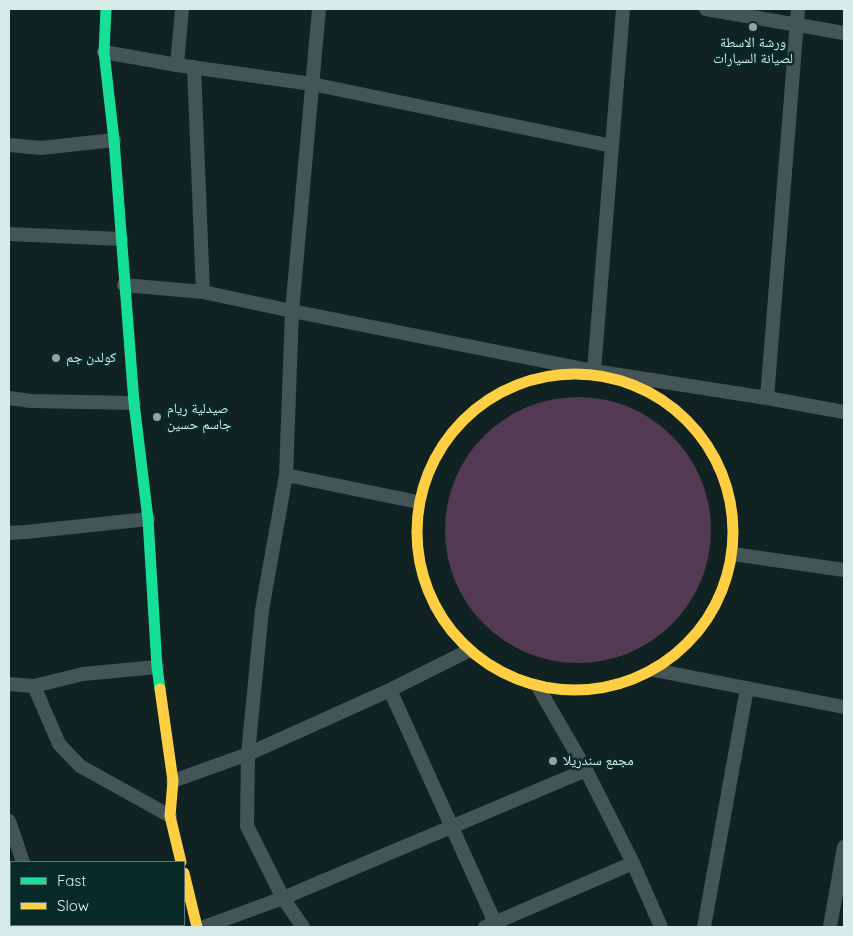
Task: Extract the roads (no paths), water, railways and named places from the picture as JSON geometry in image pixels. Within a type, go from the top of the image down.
[{"type":"street","points":[[106,9],[104,52],[114,140],[134,403],[148,519],[157,667],[173,781],[170,816],[181,861]]},
{"type":"street","points":[[178,65],[182,9]]},
{"type":"street","points":[[303,927],[283,898],[246,826],[248,754],[262,610],[286,475],[292,311],[319,9]]},
{"type":"street","points":[[594,372],[623,9]]},
{"type":"street","points":[[706,9],[844,33]]},
{"type":"street","points":[[767,398],[798,9]]},
{"type":"street","points":[[104,52],[178,65],[312,84],[612,146]]},
{"type":"street","points":[[194,67],[203,292]]},
{"type":"street","points":[[9,145],[42,148],[114,140]]},
{"type":"street","points":[[9,234],[121,239]]},
{"type":"street","points":[[124,285],[203,292],[594,372],[767,398],[844,412]]},
{"type":"street","points":[[594,372],[634,384],[680,412],[713,452],[732,502],[733,554],[719,600],[692,640],[654,670],[617,685],[577,691],[538,686],[501,673],[468,651],[435,608],[417,557],[418,502],[433,460],[459,423],[495,394],[538,378],[594,372]]},
{"type":"street","points":[[9,398],[31,401],[134,403]]},
{"type":"street","points":[[286,475],[418,502]]},
{"type":"street","points":[[9,533],[148,519]]},
{"type":"street","points":[[733,554],[844,570]]},
{"type":"street","points":[[173,781],[248,754],[390,690],[468,651]]},
{"type":"street","points":[[9,684],[34,686],[83,674],[157,667]]},
{"type":"street","points":[[654,670],[844,707]]},
{"type":"street","points":[[34,686],[59,744],[80,766],[170,816]]},
{"type":"street","points":[[538,686],[586,770],[633,863],[661,927]]},
{"type":"street","points":[[704,927],[747,688]]},
{"type":"street","points":[[390,690],[452,827],[492,926],[633,863]]},
{"type":"street","points":[[204,927],[283,898],[586,770]]},
{"type":"street","points":[[9,821],[23,861]]},
{"type":"street","points":[[830,927],[844,847]]},
{"type":"street","points":[[185,877],[197,927]]},
{"type":"place","name":"ورشة الاسطة لصيانة السيارات","points":[[753,27]]},
{"type":"place","name":"كولدن جم","points":[[56,358]]},
{"type":"place","name":"صيدلية ريام جاسم حسين","points":[[157,417]]},
{"type":"place","name":"مجمع سندريلا","points":[[553,761]]}]
